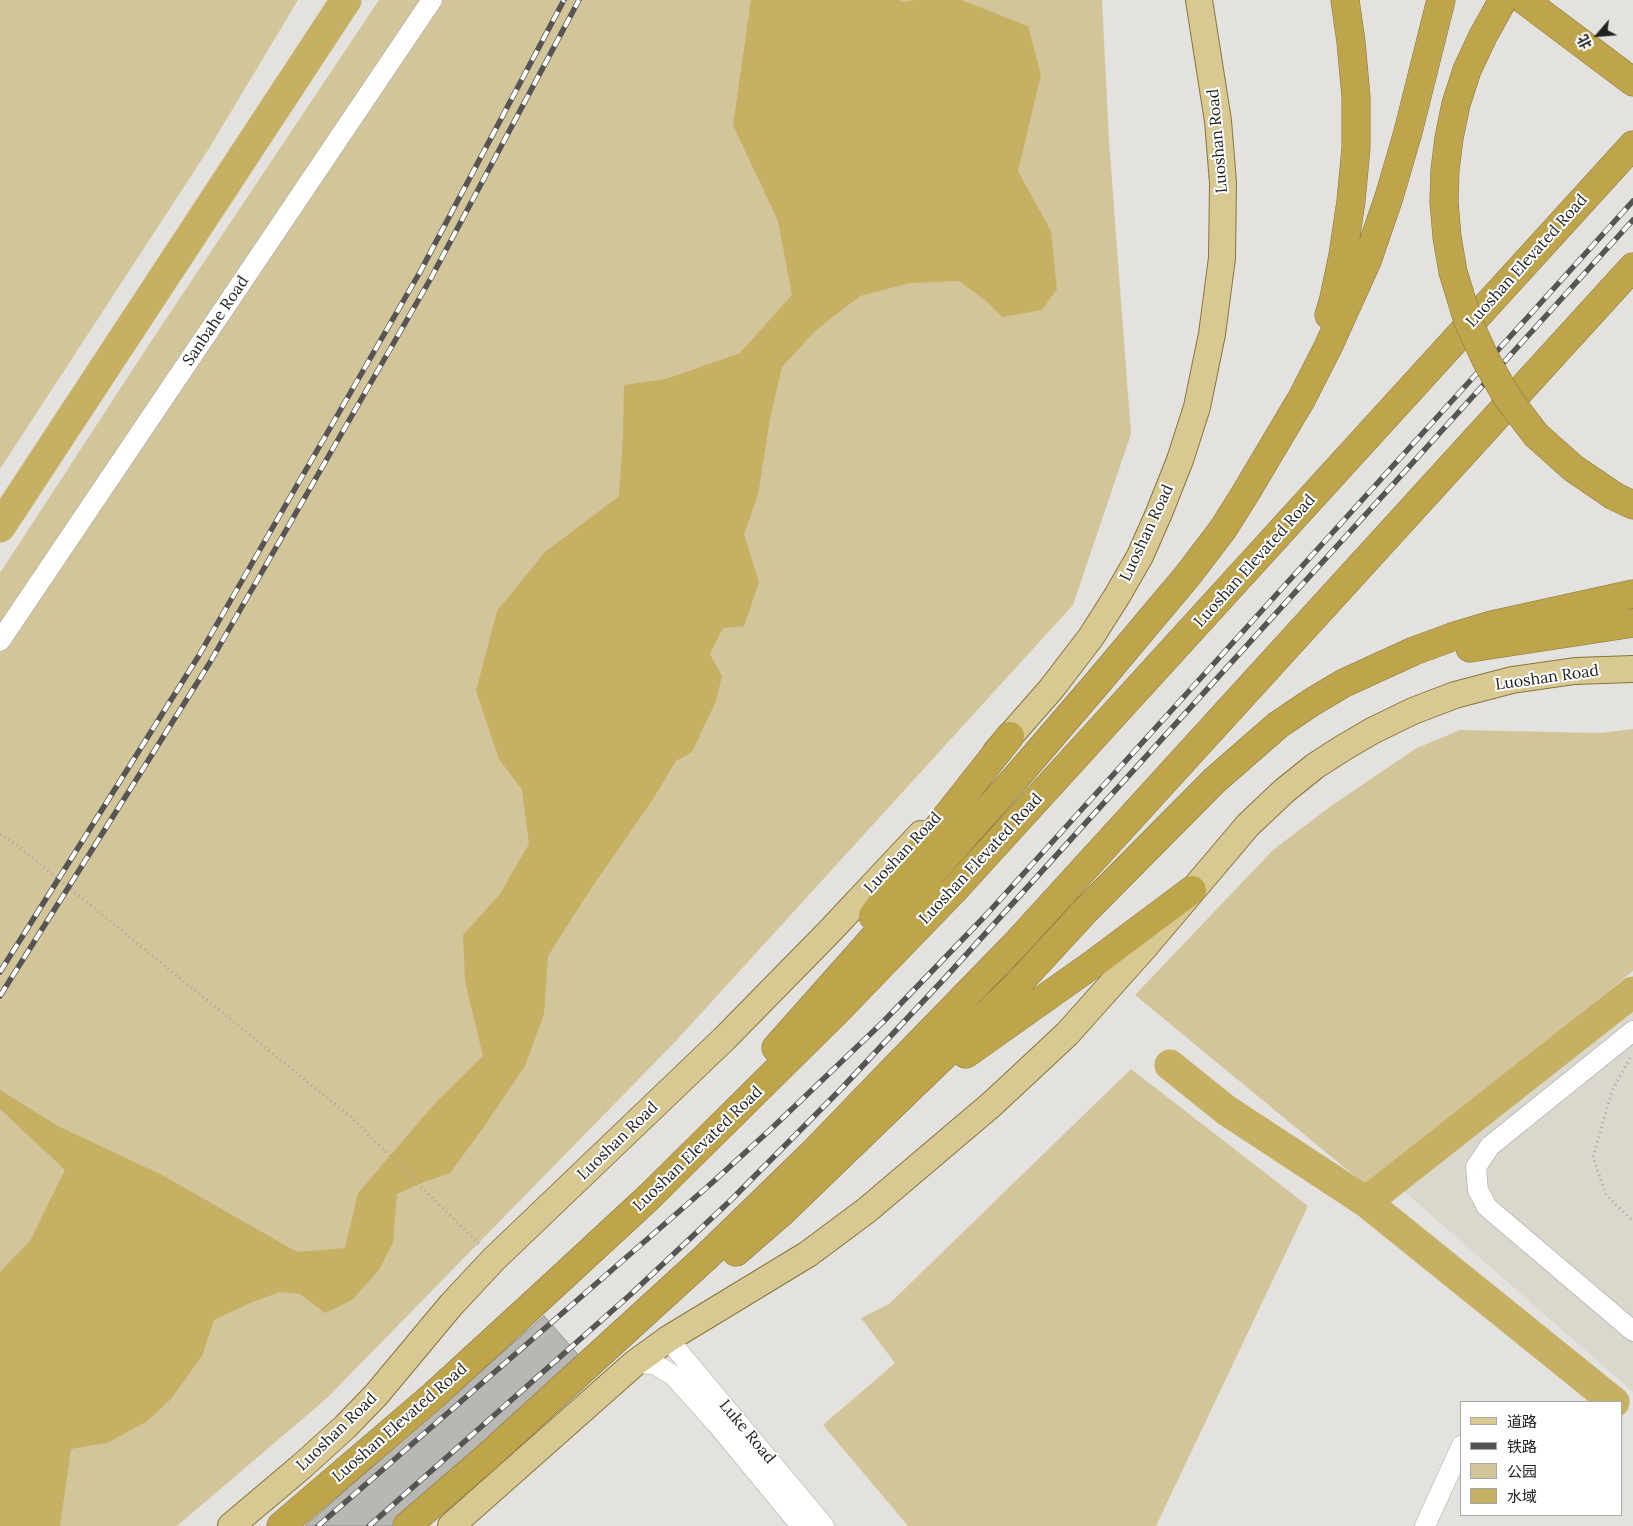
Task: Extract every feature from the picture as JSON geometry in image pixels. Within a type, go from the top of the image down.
[{"type":"highway","points":[[1268,459],[1299,395],[1320,343],[1334,298],[1343,255],[1356,148],[1356,97],[1345,0]]},
{"type":"highway","points":[[434,1394],[743,1086],[1038,752],[1157,613],[1222,529],[1268,459],[1302,398],[1328,347],[1367,261],[1389,197],[1405,141],[1441,0]]},
{"type":"highway","points":[[1503,0],[1467,70],[1456,104],[1449,138],[1444,202],[1453,272],[1468,321],[1486,360],[1507,397],[1536,435],[1573,468],[1614,496],[1633,505]]},
{"type":"highway","points":[[1524,0],[1633,82]]},
{"type":"highway","name":"Luoshan Elevated Road","points":[[281,1526],[434,1394],[649,1197],[838,1010],[954,890],[1633,145]]},
{"type":"highway","points":[[487,1457],[706,1257],[812,1154],[1014,946],[1633,267]]},
{"type":"highway","points":[[407,1526],[487,1457],[671,1307],[782,1212],[1017,985],[1088,908],[1215,780],[1278,725],[1344,683],[1378,668],[1633,594]]},
{"type":"highway","points":[[1493,634],[1633,623]]},
{"type":"highway","points":[[743,1086],[835,970],[924,845],[1010,736]]},
{"type":"highway","points":[[857,1140],[924,1083],[1093,964],[1192,890]]},
{"type":"main road","name":"Luoshan Road","points":[[231,1526],[345,1428],[376,1395],[451,1305],[494,1259],[718,1045],[829,932],[1052,688],[1085,644],[1117,596],[1140,556],[1180,460],[1196,407],[1212,334],[1222,258],[1223,183],[1218,121],[1199,0]]},
{"type":"main road","name":"Luoshan Road","points":[[451,1526],[635,1363],[668,1339],[808,1254],[867,1210],[992,1104],[1068,1034],[1144,949],[1248,825],[1284,791],[1322,762],[1372,731],[1413,711],[1455,695],[1512,680],[1575,671],[1633,669]]},
{"type":"street","name":"Sanbahe Road","points":[[0,641],[432,0]]},
{"type":"street","points":[[1633,1031],[1490,1146],[1476,1167],[1478,1190],[1486,1207],[1633,1331]]},
{"type":"street","name":"Luke Road","points":[[668,1339],[824,1526]]},
{"type":"street","name":"Luke Road","points":[[635,1363],[654,1364],[673,1375],[716,1423],[801,1526]]},
{"type":"street","points":[[1424,1526],[1460,1449]]},
{"type":"path","points":[[0,834],[14,843],[352,1118],[494,1259]]},
{"type":"path","points":[[1633,1053],[1612,1091],[1593,1157],[1606,1195],[1633,1221]]},
{"type":"shaded area","points":[[1633,1002],[1633,1392],[1398,1186]]},
{"type":"green space","points":[[0,0],[298,0],[208,150],[0,469]]},
{"type":"green space","points":[[379,0],[1102,0],[1109,141],[1131,434],[1073,605],[675,1042],[327,1398],[177,1526],[0,1526],[0,573],[150,343]]},
{"type":"green space","points":[[1633,729],[1633,971],[1368,1187],[1135,995],[1273,850],[1331,806],[1415,749],[1460,730],[1600,733]]},
{"type":"green space","points":[[1131,1069],[1308,1206],[1156,1526],[908,1526],[823,1425],[895,1363],[861,1318],[889,1304]]},
{"type":"water","points":[[751,0],[900,0],[902,2],[916,0],[961,0],[1028,26],[1041,75],[1018,171],[1051,231],[1057,289],[1042,310],[1002,317],[986,301],[959,281],[910,283],[860,296],[815,331],[782,367],[770,419],[758,495],[744,534],[759,582],[744,626],[723,628],[710,654],[722,676],[716,701],[692,752],[676,761],[653,799],[588,893],[548,956],[544,1014],[525,1066],[450,1173],[397,1194],[393,1242],[379,1270],[352,1300],[325,1313],[300,1294],[280,1292],[250,1303],[214,1320],[202,1356],[171,1399],[146,1422],[107,1443],[71,1449],[60,1526],[0,1526],[0,1272],[30,1241],[65,1170],[0,1109],[0,1090],[58,1126],[162,1175],[297,1252],[345,1248],[358,1193],[437,1101],[483,1056],[465,981],[463,935],[500,894],[529,844],[522,790],[499,759],[476,691],[497,611],[545,552],[619,496],[624,385],[666,379],[740,353],[792,295],[778,221],[733,125]]},
{"type":"building","points":[[544,1316],[583,1360],[395,1526],[305,1526]]},
{"type":"waterway","points":[[0,527],[346,0]]},
{"type":"waterway","points":[[1366,1202],[1633,992]]},
{"type":"waterway","points":[[1170,1065],[1226,1110],[1366,1202],[1613,1401]]},
{"type":"railway","points":[[0,972],[198,657],[420,272],[564,0]]},
{"type":"railway","points":[[0,996],[209,664],[431,278],[579,0]]},
{"type":"railway","points":[[318,1526],[714,1181],[883,1022],[987,914],[1633,201]]},
{"type":"railway","points":[[369,1526],[630,1295],[731,1200],[841,1089],[945,978],[1633,220]]}]
